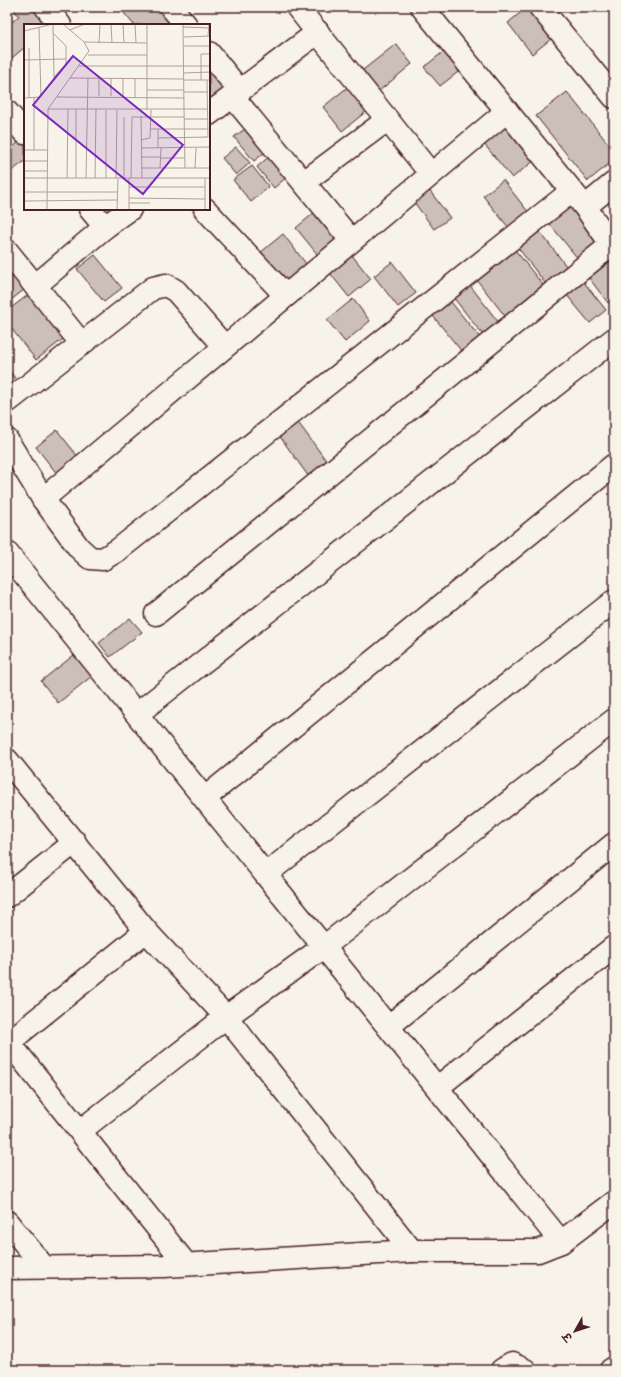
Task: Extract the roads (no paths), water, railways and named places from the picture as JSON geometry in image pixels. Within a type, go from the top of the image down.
[{"type":"street","points":[[46,7],[59,24]]},
{"type":"street","points":[[171,7],[185,24]]},
{"type":"street","points":[[298,7],[431,174]]},
{"type":"street","points":[[156,614],[613,246],[578,199],[422,7]]},
{"type":"street","points":[[540,7],[614,97]]},
{"type":"street","points":[[210,113],[318,32]]},
{"type":"street","points":[[210,54],[237,94],[304,182],[351,240]]},
{"type":"street","points":[[43,499],[224,346],[507,111]]},
{"type":"street","points":[[7,112],[24,132]]},
{"type":"street","points":[[304,182],[387,120]]},
{"type":"street","points":[[7,440],[43,499],[79,548],[90,558],[104,559],[578,199],[614,183]]},
{"type":"street","points":[[91,210],[105,227]]},
{"type":"street","points":[[35,286],[105,227],[129,210]]},
{"type":"street","points":[[206,210],[285,295]]},
{"type":"street","points":[[7,251],[82,344]]},
{"type":"street","points":[[7,402],[153,288],[166,285],[176,291],[224,346]]},
{"type":"street","points":[[137,714],[614,339]]},
{"type":"street","points":[[205,798],[614,465]]},
{"type":"street","points":[[7,553],[325,946],[561,1242]]},
{"type":"street","points":[[266,874],[614,601]]},
{"type":"street","points":[[80,1131],[226,1017],[325,946],[614,720]]},
{"type":"street","points":[[7,760],[146,931],[226,1017],[412,1251]]},
{"type":"street","points":[[7,896],[75,842]]},
{"type":"street","points":[[389,1026],[614,844]]},
{"type":"street","points":[[146,931],[8,1041],[186,1264]]},
{"type":"street","points":[[438,1087],[614,947]]},
{"type":"street","points":[[7,1268],[186,1264],[412,1251],[538,1251],[561,1242],[614,1202]]},
{"type":"street","points":[[7,1222],[44,1267]]},
{"type":"street","points":[[502,1370],[512,1364],[525,1370]]}]
